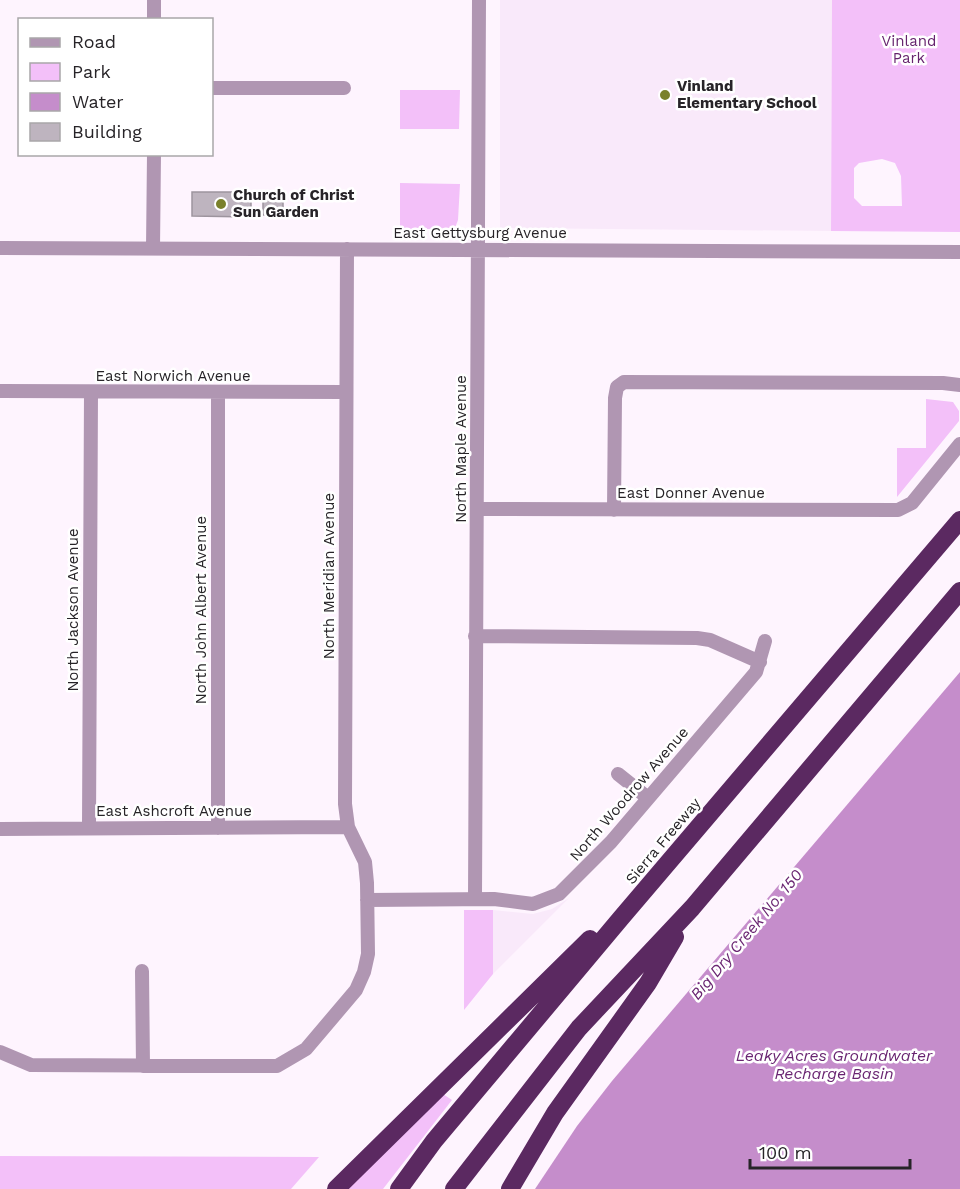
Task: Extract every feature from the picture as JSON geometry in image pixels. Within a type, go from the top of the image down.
[{"type":"highway","name":"Sierra Freeway","points":[[399,1189],[434,1141],[621,918],[960,520]]},
{"type":"highway","points":[[454,1189],[579,1028],[692,908],[960,591]]},
{"type":"highway","points":[[510,1189],[555,1113],[648,983],[692,908]]},
{"type":"highway","points":[[336,1189],[592,936],[621,918]]},
{"type":"street","points":[[154,0],[154,18]]},
{"type":"street","name":"North Maple Avenue","points":[[476,899],[475,636],[478,509],[479,0]]},
{"type":"street","points":[[213,88],[344,88]]},
{"type":"street","points":[[153,248],[154,156]]},
{"type":"street","name":"East Gettysburg Avenue","points":[[0,248],[960,252]]},
{"type":"street","name":"North Meridian Avenue","points":[[0,1052],[31,1065],[277,1066],[306,1049],[356,990],[364,972],[368,954],[365,862],[348,827],[345,804],[347,249]]},
{"type":"street","points":[[614,510],[615,398],[617,387],[624,382],[943,383],[960,385]]},
{"type":"street","name":"East Norwich Avenue","points":[[0,391],[345,392]]},
{"type":"street","name":"North Jackson Avenue","points":[[89,828],[91,392]]},
{"type":"street","name":"North John Albert Avenue","points":[[218,392],[218,828]]},
{"type":"street","name":"East Donner Avenue","points":[[478,509],[892,511],[912,503],[960,444]]},
{"type":"street","points":[[475,636],[697,638],[710,640],[760,662]]},
{"type":"street","name":"North Woodrow Avenue","points":[[367,900],[476,899],[532,904],[559,894],[611,842],[756,672],[765,641]]},
{"type":"street","points":[[618,774],[648,798]]},
{"type":"street","name":"East Ashcroft Avenue","points":[[0,829],[348,827]]},
{"type":"street","points":[[142,971],[143,1066]]},
{"type":"shaded area","name":"Vinland Elementary School","points":[[500,0],[832,0],[831,231],[500,228]]},
{"type":"shaded area","points":[[569,898],[493,974],[493,910],[533,914],[552,909]]},
{"type":"green space","name":"Vinland Park","points":[[832,0],[960,0],[960,232],[831,231]],"holes":[[[882,159],[895,163],[901,176],[902,206],[862,206],[854,198],[854,168],[859,163]]]},
{"type":"green space","points":[[400,90],[460,90],[459,129],[400,129]]},
{"type":"green space","points":[[400,183],[460,184],[458,220],[455,228],[400,230]]},
{"type":"green space","points":[[926,399],[953,402],[959,411],[959,421],[897,497],[897,448],[926,448]]},
{"type":"green space","points":[[464,910],[493,910],[493,974],[464,1010]]},
{"type":"green space","points":[[443,1094],[452,1100],[383,1189],[346,1189]]},
{"type":"green space","points":[[0,1156],[319,1157],[291,1189],[0,1189]]},
{"type":"water","name":"Leaky Acres Groundwater Recharge Basin","points":[[960,672],[960,1189],[535,1189],[577,1126],[612,1081]]},
{"type":"building","name":"Church of Christ Sun Garden","points":[[192,192],[251,192],[251,217],[192,216]]},
{"type":"building","points":[[263,195],[283,195],[283,215],[263,215]]},
{"type":"place","name":"Vinland Elementary School","points":[[665,95]]},
{"type":"place","name":"Church of Christ Sun Garden","points":[[221,204]]},
{"type":"water label","name":"Big Dry Creek No. 150","points":[[746,934]]}]
